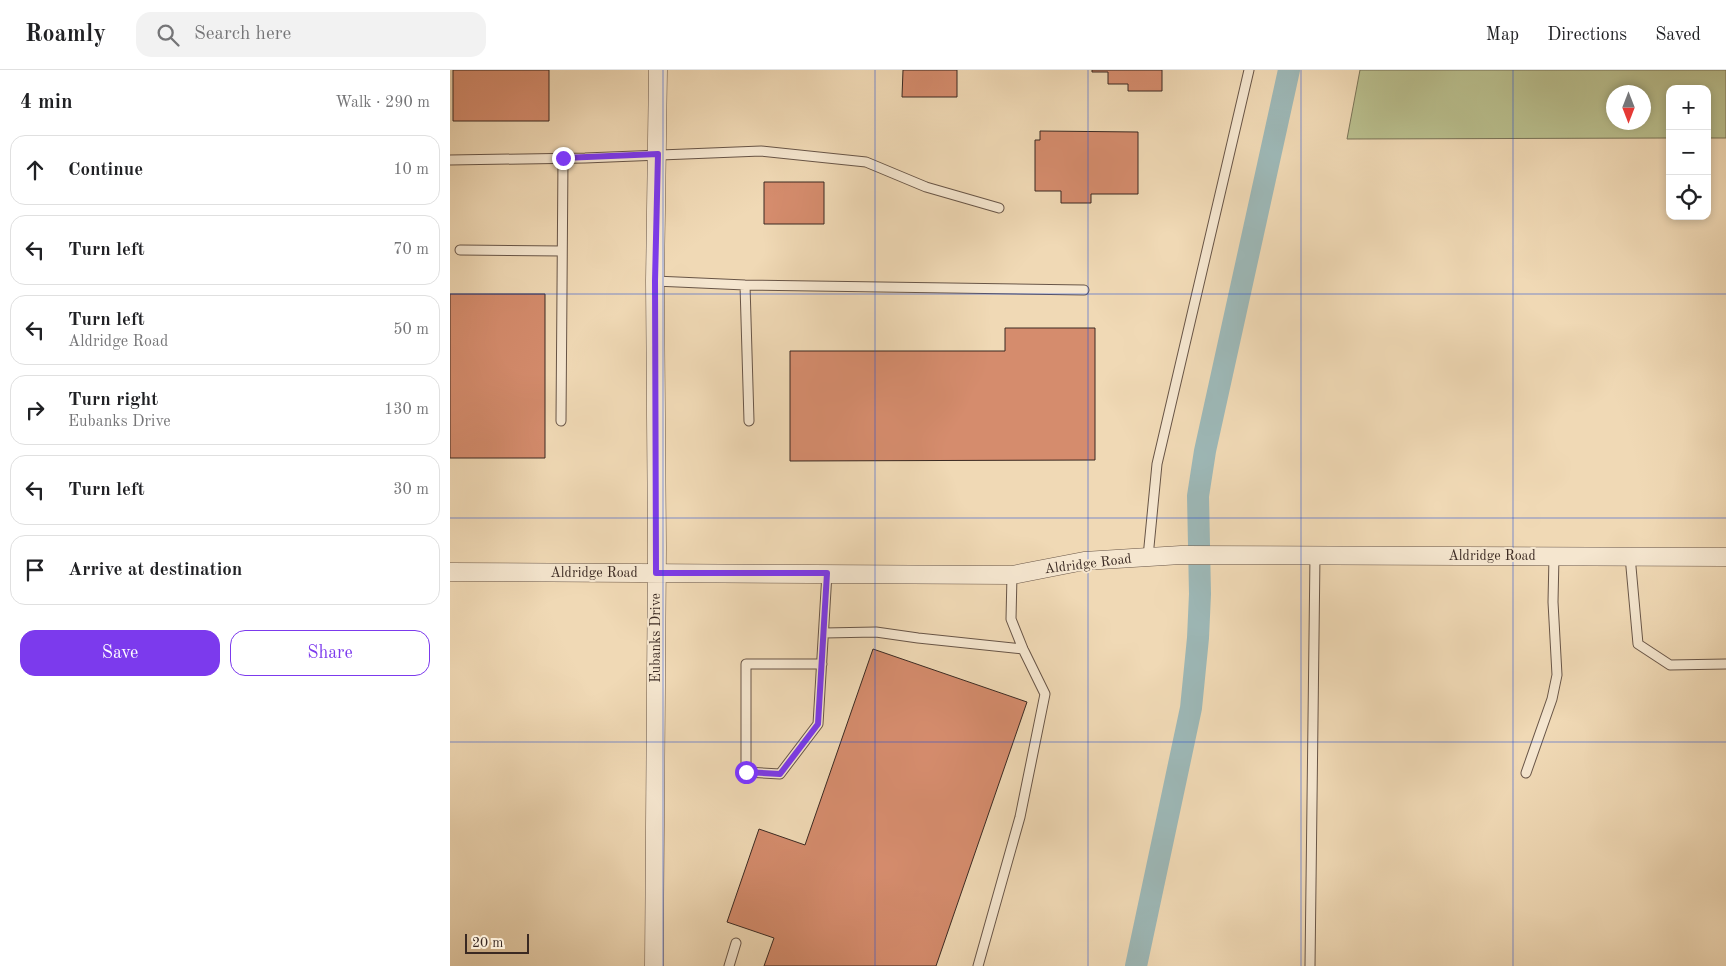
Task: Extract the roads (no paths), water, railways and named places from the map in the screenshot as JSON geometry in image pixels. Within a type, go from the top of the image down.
[{"type":"street","name":"Eubanks Drive","points":[[654,966],[655,281],[658,70]]},
{"type":"street","name":"Aldridge Road","points":[[450,572],[1012,575],[1084,562],[1215,554],[1726,557]]},
{"type":"lane","points":[[1148,557],[1156,464],[1249,70]]},
{"type":"lane","points":[[450,160],[761,151],[866,162],[926,187],[1000,208]]},
{"type":"lane","points":[[561,420],[563,158]]},
{"type":"lane","points":[[460,250],[562,251]]},
{"type":"lane","points":[[655,281],[1084,290]]},
{"type":"lane","points":[[745,284],[749,421]]},
{"type":"lane","points":[[1310,966],[1315,555]]},
{"type":"lane","points":[[1526,773],[1552,698],[1557,675],[1553,602],[1554,556]]},
{"type":"lane","points":[[1630,556],[1638,644],[1670,665],[1726,664]]},
{"type":"lane","points":[[822,664],[746,664],[746,772],[780,774],[818,724],[822,664],[824,633],[827,573]]},
{"type":"lane","points":[[978,966],[1020,817],[1045,694],[1011,619],[1012,575]]},
{"type":"lane","points":[[824,633],[876,632],[1023,649]]},
{"type":"lane","points":[[729,966],[736,943]]},
{"type":"waterway","points":[[1136,966],[1191,708],[1200,594],[1198,496],[1205,451],[1289,70]]}]
